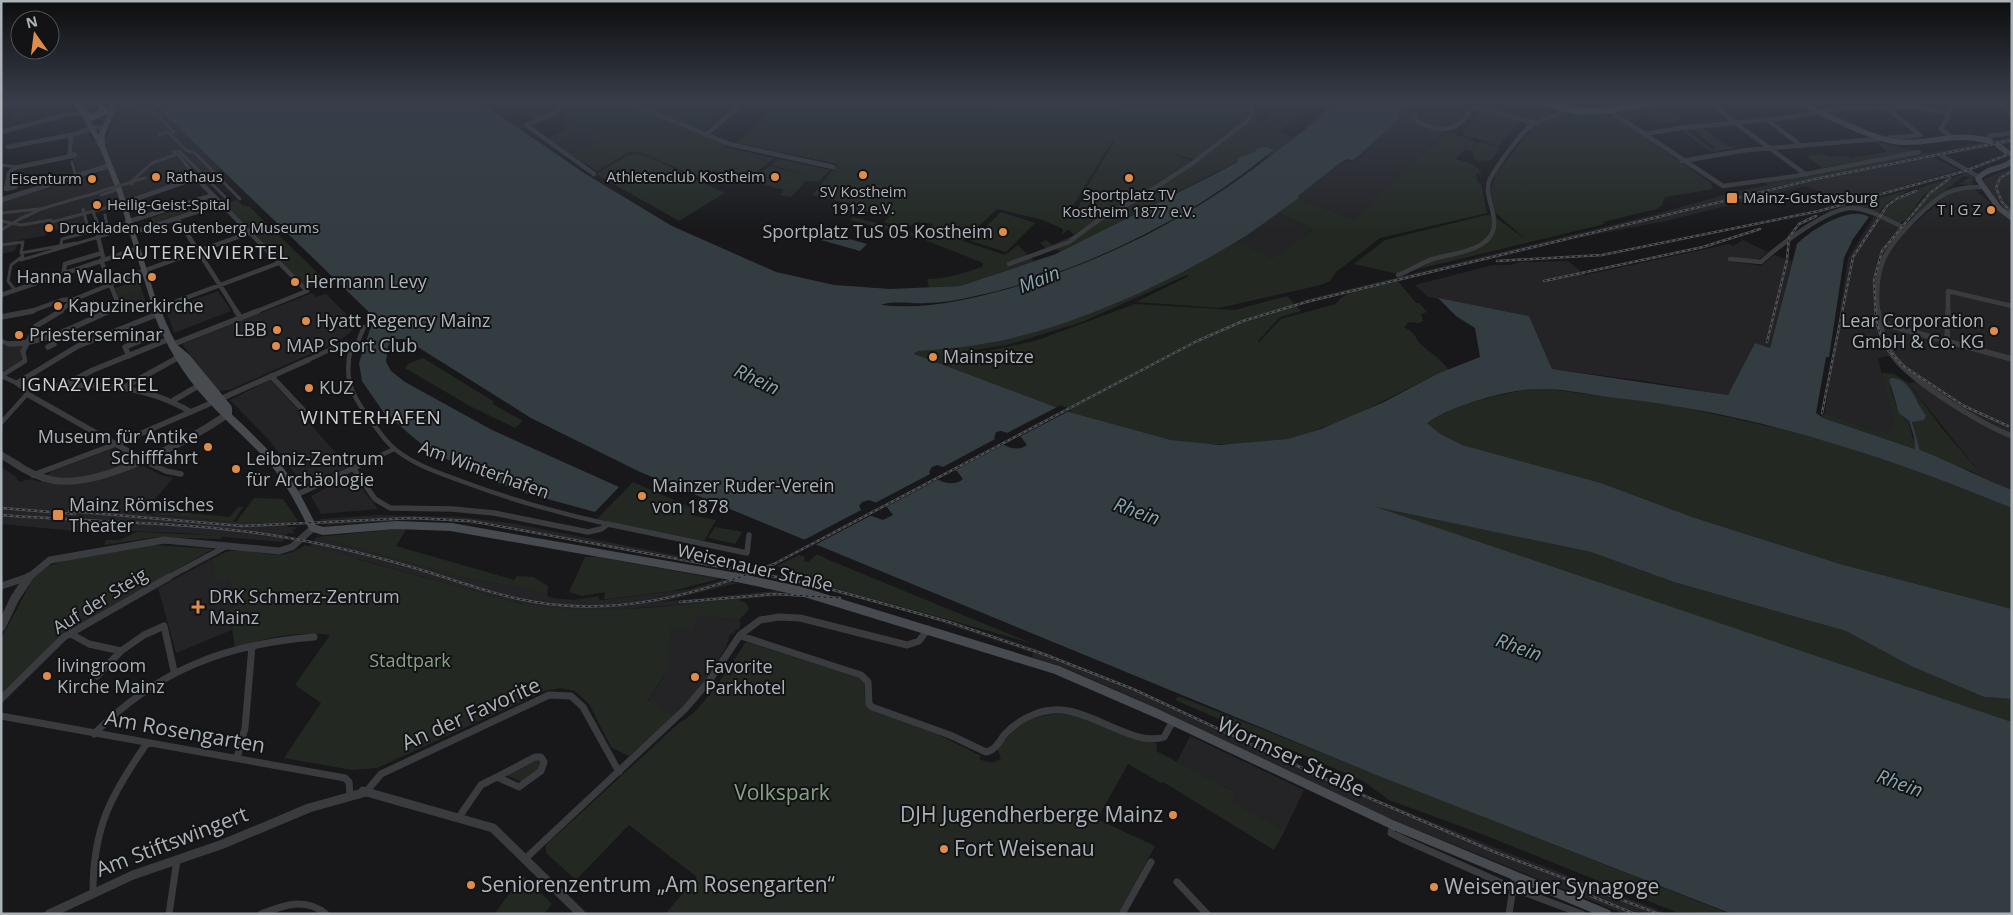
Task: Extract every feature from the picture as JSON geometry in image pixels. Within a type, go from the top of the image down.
[{"type":"main road","points":[[1998,145],[2011,157],[2007,166],[1979,177],[1978,182],[2001,210],[2012,218]]},
{"type":"main road","points":[[102,146],[143,271],[169,342],[200,385],[215,400],[228,408],[228,414],[271,459],[297,497],[313,528]]},
{"type":"main road","points":[[169,342],[187,358],[215,400]]},
{"type":"main road","name":"Weisenauer Straße","points":[[313,528],[321,531],[417,525],[474,530],[754,580],[928,629],[1057,670],[1173,721]]},
{"type":"main road","name":"Wormser Straße","points":[[1173,721],[1393,825],[1607,914]]},
{"type":"street","points":[[1,149],[20,145]]},
{"type":"street","points":[[71,145],[70,158],[75,174]]},
{"type":"street","points":[[21,253],[61,244],[81,242],[129,228],[177,218],[240,199],[195,153],[186,150],[181,145]]},
{"type":"street","points":[[553,145],[594,174]]},
{"type":"street","points":[[732,145],[833,167]]},
{"type":"street","points":[[1009,264],[1069,242],[1100,219],[1139,198],[1216,145]]},
{"type":"street","points":[[1398,275],[1414,270],[1431,260],[1474,247],[1490,236],[1494,225],[1488,185],[1489,180],[1515,145]]},
{"type":"street","points":[[1659,145],[1721,186],[1805,174],[1919,152]]},
{"type":"street","points":[[1765,145],[1805,174]]},
{"type":"street","points":[[1682,161],[1725,153],[1815,145]]},
{"type":"street","points":[[194,148],[195,153]]},
{"type":"street","points":[[131,183],[152,163],[186,150]]},
{"type":"street","points":[[180,152],[222,192],[229,202]]},
{"type":"street","points":[[66,384],[93,370],[129,356],[241,318],[306,291],[194,177],[178,154],[180,152]]},
{"type":"street","points":[[1942,156],[1979,177]]},
{"type":"street","points":[[7,184],[10,170],[17,167],[70,158]]},
{"type":"street","points":[[1,165],[17,167]]},
{"type":"street","points":[[2,200],[109,168]]},
{"type":"street","points":[[3,221],[20,223],[51,220],[52,223],[122,204],[201,173]]},
{"type":"street","points":[[1,230],[41,209],[145,178]]},
{"type":"street","points":[[1982,187],[1962,186],[1951,188],[1896,238],[1883,258],[1877,289],[1880,323],[1884,339],[1893,356],[1925,385],[1979,420],[2012,436]]},
{"type":"street","points":[[101,195],[118,190]]},
{"type":"street","points":[[129,228],[213,195],[222,192],[235,192]]},
{"type":"street","points":[[1,213],[29,208],[41,209]]},
{"type":"street","points":[[29,208],[30,214]]},
{"type":"street","points":[[1730,260],[1761,262],[1788,237],[1836,212],[1852,208],[1866,211],[1906,228]]},
{"type":"street","points":[[61,244],[62,239],[89,232],[83,209]]},
{"type":"street","points":[[93,212],[100,229],[107,225],[105,215]]},
{"type":"street","points":[[25,218],[30,214]]},
{"type":"street","points":[[177,218],[241,318]]},
{"type":"street","points":[[1,317],[29,312],[62,300],[75,299],[143,271],[249,233]]},
{"type":"street","points":[[80,234],[81,242]]},
{"type":"street","points":[[1,341],[9,344],[26,343],[119,306],[109,286],[98,237]]},
{"type":"street","points":[[1,245],[23,242],[21,253],[23,256],[21,260]]},
{"type":"street","points":[[15,290],[8,281],[11,265],[21,260],[64,251],[81,242]]},
{"type":"street","points":[[64,251],[66,244]]},
{"type":"street","points":[[64,271],[65,264],[136,249]]},
{"type":"street","points":[[1,295],[102,257]]},
{"type":"street","points":[[17,383],[78,346],[102,334],[220,285],[279,263]]},
{"type":"street","points":[[1947,342],[1948,291],[2012,306]]},
{"type":"street","points":[[1,376],[26,361],[23,351],[36,326],[65,308],[75,299]]},
{"type":"street","points":[[1880,323],[2012,359]]},
{"type":"street","name":"Am Winterhafen","points":[[364,327],[357,344],[351,348],[347,362],[346,374],[349,390],[394,449],[417,463],[497,495],[546,510],[608,524],[747,554],[749,535]]},
{"type":"street","points":[[129,356],[125,347],[164,332]]},
{"type":"street","points":[[48,347],[54,344],[50,335]]},
{"type":"street","points":[[36,474],[119,443],[346,342],[351,348]]},
{"type":"street","points":[[123,388],[179,357]]},
{"type":"street","points":[[1,376],[17,383],[24,388],[27,394],[119,443],[166,471],[181,474]]},
{"type":"street","points":[[271,376],[303,410]]},
{"type":"street","points":[[24,388],[66,384],[123,388],[174,400],[190,412]]},
{"type":"street","points":[[174,400],[200,385]]},
{"type":"street","points":[[1,423],[27,394]]},
{"type":"street","points":[[1,455],[36,474],[62,480],[87,479],[116,472],[145,459],[228,414]]},
{"type":"street","points":[[297,497],[394,449]]},
{"type":"street","name":"Am Winterhafen","points":[[355,467],[374,499],[390,508],[452,509],[494,513],[588,532],[601,529],[608,524]]},
{"type":"street","points":[[1,627],[28,577],[38,566],[50,560],[164,540],[282,551],[296,544],[313,528]]},
{"type":"street","name":"Auf der Steig","points":[[1,699],[54,647],[70,634],[228,545]]},
{"type":"street","points":[[1,586],[14,580],[28,577]]},
{"type":"street","points":[[526,858],[619,772],[699,694],[740,636],[755,623],[780,616],[808,620],[907,645],[919,641],[928,629]]},
{"type":"street","points":[[97,676],[121,650],[144,635],[164,626],[174,671]]},
{"type":"street","points":[[70,634],[89,644],[121,650]]},
{"type":"street","points":[[740,636],[861,675],[868,682],[870,704],[872,707],[950,735],[982,752],[993,750],[1006,733],[1033,714],[1048,710],[1074,711],[1156,740],[1164,737],[1173,721]]},
{"type":"street","points":[[94,734],[134,696],[174,671],[252,646],[286,638],[314,637]]},
{"type":"street","points":[[237,758],[245,728],[252,646]]},
{"type":"street","name":"An der Favorite","points":[[366,792],[381,774],[549,696],[571,696],[583,707],[619,772]]},
{"type":"street","name":"Am Rosengarten","points":[[1,716],[345,778],[349,782],[350,792]]},
{"type":"street","points":[[93,892],[93,858],[101,820],[115,790],[147,743]]},
{"type":"street","points":[[459,817],[481,785],[535,757],[541,757],[544,762],[543,768],[519,787],[497,777]]},
{"type":"street","name":"Am Stiftswingert","points":[[49,914],[133,875],[258,831],[350,792],[366,792]]},
{"type":"street","points":[[366,792],[493,828],[526,858],[581,914]]},
{"type":"street","name":"Wormser Straße","points":[[1393,825],[1391,833],[1513,888],[1582,914]]},
{"type":"street","points":[[169,914],[177,860]]},
{"type":"street","points":[[1122,914],[1151,862]]},
{"type":"street","points":[[1509,914],[1515,876]]},
{"type":"street","points":[[1177,882],[1207,914]]},
{"type":"street","points":[[261,914],[285,904],[300,902],[319,907],[326,914]]},
{"type":"shaded area","points":[[73,145],[196,145],[221,169],[83,215],[85,223],[51,231],[44,236],[19,240],[15,251],[1,254],[1,202],[99,174],[97,167],[78,173],[73,158],[78,154],[74,152]]},
{"type":"shaded area","points":[[555,145],[590,145],[570,154]]},
{"type":"shaded area","points":[[1371,145],[1432,145],[1354,220],[1297,196],[1340,163],[1345,161],[1352,163]]},
{"type":"shaded area","points":[[1973,145],[2003,145],[1934,157],[1958,170],[1844,203],[1806,186],[1666,221],[1578,238],[1307,303],[1304,300],[1649,216],[1738,191]]},
{"type":"shaded area","points":[[2012,168],[2012,216],[2001,207],[1981,180]]},
{"type":"shaded area","points":[[1974,189],[2012,221],[2012,490],[1980,478],[1975,473],[1980,473],[1908,383],[1917,382],[1891,357],[1886,356],[1878,359],[1894,421],[1890,431],[1873,431],[1825,412],[1848,258],[1874,216],[1907,230],[1952,191]]},
{"type":"shaded area","points":[[1278,212],[1313,230],[1272,258],[1238,241]]},
{"type":"shaded area","points":[[1743,240],[1768,252],[1756,261],[1729,258],[1729,261],[1761,266],[1774,255],[1792,261],[1770,348],[1755,343],[1728,395],[1644,381],[1552,369],[1529,316],[1428,297],[1415,285],[1493,265],[1511,265],[1519,262],[1568,261],[1585,275],[1729,244],[1733,246]]},
{"type":"shaded area","points":[[142,291],[148,307],[125,314],[118,297]]},
{"type":"shaded area","points":[[218,291],[231,311],[174,333],[166,310]]},
{"type":"shaded area","points":[[312,293],[316,297],[326,294],[355,323],[352,331],[339,341],[230,390],[218,391],[182,344]]},
{"type":"shaded area","points":[[1,342],[24,344],[21,362],[1,373]]},
{"type":"shaded area","points":[[270,380],[348,467],[304,486],[269,440],[230,400]]},
{"type":"shaded area","points":[[115,448],[134,459],[140,467],[143,466],[161,475],[173,478],[146,510],[146,514],[236,522],[289,521],[287,527],[298,527],[292,531],[295,534],[288,533],[282,542],[182,533],[97,530],[85,532],[1,524],[1,467],[15,476],[19,482],[30,479],[40,482],[52,471]]},
{"type":"shaded area","points":[[351,475],[378,509],[321,514],[311,496]]},
{"type":"shaded area","points":[[377,515],[462,517],[511,523],[807,581],[938,617],[1036,649],[1094,672],[1366,795],[1506,852],[1669,914],[1624,914],[1381,815],[1137,699],[1066,668],[1032,657],[1033,653],[911,612],[797,583],[486,525],[445,521],[403,520],[330,525],[322,524],[320,519]]},
{"type":"shaded area","points":[[317,537],[466,578],[533,590],[553,598],[574,600],[598,596],[600,600],[604,600],[690,589],[722,580],[738,583],[661,602],[779,591],[778,596],[602,611],[548,609],[522,604],[310,546]]},
{"type":"shaded area","name":"DRK Schmerz-Zentrum Mainz","points":[[212,559],[216,582],[229,576],[238,605],[229,609],[232,630],[176,653],[158,588]]},
{"type":"shaded area","points":[[698,616],[739,620],[741,623],[739,630],[736,629],[734,634],[730,634],[726,647],[703,684],[673,716],[648,702],[664,675],[670,627]]},
{"type":"shaded area","points":[[1190,736],[1304,790],[1285,830],[1233,802],[1237,793],[1177,762]]},
{"type":"green space","points":[[589,145],[725,145],[723,147],[775,158],[748,178],[737,179],[714,170],[695,176],[641,152],[629,152],[597,171],[570,154]]},
{"type":"green space","points":[[745,145],[1110,145],[1070,211],[1100,219],[1190,165],[1215,145],[1285,145],[1269,157],[1255,152],[1061,252],[1054,248],[1047,249],[1040,243],[1046,240],[1052,245],[1074,235],[1069,230],[1062,234],[1063,229],[1043,220],[997,209],[963,241],[1005,255],[1018,245],[1034,261],[960,286],[929,287],[927,279],[962,273],[982,267],[983,263],[920,238],[850,220],[853,217],[907,231],[928,239],[928,229],[933,224],[917,222],[906,228],[884,222],[890,216],[857,210],[852,204],[812,195],[838,164]]},
{"type":"green space","points":[[1112,145],[1212,145],[1194,159],[1170,153],[1191,161],[1128,202],[1085,190]]},
{"type":"green space","points":[[1433,145],[1475,145],[1471,151],[1465,149],[1456,159],[1474,165],[1482,174],[1476,174],[1478,183],[1481,183],[1487,213],[1380,238],[1336,272],[1330,281],[1321,285],[1219,308],[1136,302],[1189,276],[1187,275],[1082,322],[1007,345],[954,353],[988,351],[1035,341],[1135,304],[1235,310],[1287,296],[1301,311],[1280,317],[1259,342],[1281,319],[1336,304],[1347,294],[1364,288],[1398,281],[1416,303],[1419,303],[1427,312],[1421,314],[1423,321],[1419,323],[1409,322],[1404,327],[1412,332],[1420,343],[1449,370],[1437,374],[1351,417],[1295,438],[1245,444],[1200,444],[1171,440],[1069,412],[915,355],[918,351],[993,341],[1035,332],[1095,312],[1183,272],[1238,241],[1272,258],[1313,230],[1278,212],[1299,198],[1354,220],[1386,187]]},
{"type":"green space","points":[[1476,145],[1491,145],[1501,148],[1491,160],[1479,162],[1474,159],[1472,150]]},
{"type":"green space","points":[[1519,145],[1655,145],[1710,182],[1713,189],[1665,197],[1662,205],[1657,209],[1603,222],[1605,224],[1402,273],[1393,273],[1354,264],[1385,240],[1486,215],[1494,216],[1525,239],[1495,212],[1490,192],[1496,173]]},
{"type":"green space","points":[[1700,145],[1716,148],[1712,145],[1726,145],[1737,148],[1710,152]]},
{"type":"green space","points":[[1879,145],[1890,145],[1915,151],[1822,168],[1806,156],[1823,154],[1830,157],[1849,156],[1851,158],[1887,152]]},
{"type":"green space","points":[[1923,153],[1932,153],[1763,189],[1743,192],[1734,188],[1742,191],[1768,185],[1765,183],[1800,178]]},
{"type":"green space","points":[[637,154],[650,157],[725,193],[679,221],[596,174],[628,155]]},
{"type":"green space","points":[[778,159],[830,170],[818,182],[806,181],[791,197],[779,195],[784,190],[748,180],[770,166],[801,174],[796,179],[802,174],[771,165]]},
{"type":"green space","points":[[1967,173],[1973,177],[1972,185],[1959,184],[1970,177],[1963,176],[1911,219],[1922,204],[1942,185]]},
{"type":"green space","points":[[1943,181],[1923,196],[1900,224],[1882,216],[1893,204],[1909,194]]},
{"type":"green space","points":[[1908,190],[1887,203],[1878,214],[1852,206]]},
{"type":"green space","points":[[1087,192],[1124,204],[1099,218],[1076,211]]},
{"type":"green space","points":[[211,199],[215,203],[153,223],[151,218]]},
{"type":"green space","points":[[237,200],[242,205],[250,207],[328,283],[323,285],[320,282],[307,288],[224,204]]},
{"type":"green space","name":"Sportplatz TuS 05 Kostheim","points":[[1001,212],[1035,223],[1006,252],[971,241]]},
{"type":"green space","points":[[138,280],[142,291],[118,297],[115,288]]},
{"type":"green space","points":[[423,358],[493,401],[493,404],[523,421],[515,428],[468,405],[405,368],[408,364]]},
{"type":"green space","points":[[1881,374],[1894,374],[1908,383],[1941,427],[1980,473],[1975,473],[1920,450],[1912,422],[1926,415],[1920,409],[1919,402],[1890,383],[1896,404],[1908,421],[1916,449],[1823,418],[1821,415],[1824,415],[1825,412],[1873,431],[1890,431],[1894,421]]},
{"type":"green space","points":[[1538,388],[1668,404],[1781,429],[1843,445],[1956,484],[2012,508],[2012,609],[1840,564],[1692,517],[1601,483],[1462,445],[1439,433],[1427,423],[1466,404]]},
{"type":"green space","name":"Mainzer Ruder-Verein von 1878","points":[[633,482],[694,509],[690,515],[716,520],[704,541],[597,519]]},
{"type":"green space","points":[[254,498],[283,499],[298,521],[236,522]]},
{"type":"green space","points":[[1372,506],[1591,552],[1674,582],[1846,631],[1911,666],[1984,697],[2012,699],[2012,722]]},
{"type":"green space","points":[[238,507],[243,507],[233,522],[152,514],[156,510],[230,517]]},
{"type":"green space","points":[[715,527],[742,532],[735,544],[708,538]]},
{"type":"green space","points":[[407,528],[396,546],[514,580],[517,576],[533,577],[548,586],[547,596],[533,590],[466,578],[317,537]]},
{"type":"green space","points":[[137,532],[222,536],[221,539],[157,537],[104,545],[106,540],[120,540]]},
{"type":"green space","points":[[155,545],[213,549],[107,608],[72,630],[1,694],[1,639],[34,577],[49,566],[62,561]]},
{"type":"green space","name":"Stadtpark","points":[[305,545],[522,604],[549,608],[575,610],[629,609],[736,599],[746,603],[749,609],[739,620],[698,616],[693,630],[670,627],[668,668],[648,701],[673,716],[629,756],[611,747],[589,704],[575,691],[560,688],[545,691],[377,768],[352,770],[284,758],[321,703],[295,685],[330,635],[282,636],[235,647],[229,609],[238,605],[229,577],[216,583],[212,559],[226,552],[236,550],[274,555],[294,551]]},
{"type":"green space","points":[[817,554],[1031,643],[808,580],[801,576],[801,573],[777,566],[799,555],[805,557],[804,561],[808,562]]},
{"type":"green space","points":[[585,557],[598,557],[719,579],[672,591],[607,599],[604,599],[605,592],[582,596],[569,592]]},
{"type":"green space","name":"Volkspark","points":[[746,642],[859,678],[864,683],[865,700],[870,710],[937,734],[981,756],[979,759],[987,762],[999,760],[1001,758],[997,749],[1015,730],[1033,719],[1052,714],[1072,715],[1113,727],[1157,744],[1156,751],[1237,793],[1233,802],[1285,830],[1274,850],[1163,782],[1161,783],[1128,764],[1097,819],[1155,846],[1118,914],[665,914],[697,877],[629,825],[576,880],[546,853],[546,845],[680,722],[697,709],[716,686]]},
{"type":"green space","points":[[1178,696],[1730,914],[1676,912],[1479,833],[1389,800],[1363,781],[1175,700]]},
{"type":"green space","points":[[534,760],[539,760],[541,767],[522,782],[505,775]]},
{"type":"green space","points":[[523,876],[552,904],[544,914],[494,914]]},
{"type":"water","name":"Rhein","points":[[196,145],[543,145],[584,173],[672,226],[776,272],[834,285],[890,289],[960,286],[1056,254],[1217,173],[1237,162],[1239,158],[1255,152],[1257,148],[1267,147],[1273,150],[1242,175],[1171,221],[1093,259],[1014,286],[951,301],[897,302],[881,305],[913,306],[945,303],[1008,289],[1044,278],[1079,265],[1113,251],[1180,217],[1243,176],[1285,145],[1371,145],[1353,161],[1347,159],[1340,163],[1298,196],[1299,198],[1252,232],[1208,258],[1146,290],[1047,329],[1014,338],[982,344],[918,351],[914,354],[1069,412],[1171,440],[1219,445],[1288,439],[1321,429],[1384,402],[1437,374],[1480,357],[1475,328],[1456,316],[1438,298],[1529,316],[1552,369],[1728,395],[1755,343],[1770,348],[1797,244],[1811,232],[1831,221],[1852,214],[1861,214],[1869,217],[1853,239],[1844,258],[1829,357],[1826,357],[1816,413],[1823,418],[1915,449],[1914,437],[1909,421],[1899,413],[1889,380],[1891,378],[1898,379],[1904,382],[1912,392],[1926,415],[1924,420],[1912,422],[1920,450],[2012,490],[2012,508],[1916,471],[1818,439],[1768,425],[1668,405],[1538,389],[1496,395],[1450,411],[1427,423],[1439,433],[1462,445],[1601,483],[1692,517],[1840,564],[2012,609],[2012,699],[1984,697],[1911,666],[1846,631],[1674,582],[1591,552],[1376,507],[2012,722],[2012,914],[1732,914],[1379,776],[640,472],[531,418],[405,339],[394,339],[388,346],[386,362],[391,371],[405,382],[492,430],[619,487],[595,512],[522,492],[475,474],[473,470],[459,465],[426,447],[387,413],[384,413],[362,381],[359,363],[374,317]],"holes":[[[1001,431],[1021,437],[1027,445],[1019,448],[1010,448],[994,438],[996,432]],[[937,465],[957,471],[963,479],[954,483],[940,481],[929,472],[932,467]],[[869,500],[887,507],[893,515],[883,520],[863,513],[859,506],[862,502]]]},
{"type":"water","points":[[828,233],[867,244],[860,251],[821,240]]},
{"type":"pier","points":[[1061,405],[1071,410],[1017,438],[1005,434]]},
{"type":"pier","points":[[997,438],[1007,443],[952,472],[941,468]]},
{"type":"pier","points":[[932,473],[941,478],[884,508],[873,504]]},
{"type":"pier","points":[[863,509],[872,515],[813,546],[802,541]]},
{"type":"tunnel","points":[[52,224],[52,231]]},
{"type":"railway","points":[[752,572],[774,564],[1195,342],[1243,321],[1306,302],[1815,179],[1988,145]]},
{"type":"railway","points":[[1497,261],[1602,255],[1819,211],[1965,171],[2012,153]]},
{"type":"railway","points":[[2012,171],[2000,178],[1996,188],[2002,202],[2012,213]]},
{"type":"railway","points":[[1950,178],[1930,193],[1882,251],[1874,280],[1876,321],[1884,345],[1902,365],[1964,406],[2008,426]]},
{"type":"railway","points":[[1822,413],[1853,257],[1887,206],[1898,198],[1916,191]]},
{"type":"railway","points":[[1767,342],[1787,260],[1789,237],[1799,224],[1816,216]]},
{"type":"railway","points":[[1544,281],[1703,247],[1760,229]]},
{"type":"railway","points":[[1,508],[75,514]]},
{"type":"railway","points":[[69,511],[242,526],[412,518],[471,521],[752,572]]},
{"type":"railway","points":[[1,515],[182,525],[254,532],[376,557],[494,593],[535,602],[566,606],[627,604],[657,600],[716,585],[752,572]]},
{"type":"railway","points":[[752,572],[834,590],[949,622],[1046,655],[1133,689],[1330,781],[1497,853],[1659,914]]},
{"type":"railway","points":[[680,602],[775,594],[840,598]]},
{"type":"railway","points":[[1591,896],[1635,914]]},
{"type":"place","name":"SV Kostheim 1912 e.V.","points":[[863,175]]},
{"type":"place","name":"Rathaus","points":[[156,177]]},
{"type":"place","name":"Athletenclub Kostheim","points":[[775,177]]},
{"type":"place","name":"Sportplatz TV Kostheim 1877 e.V.","points":[[1129,178]]},
{"type":"place","name":"Eisenturm","points":[[92,179]]},
{"type":"place","name":"Mainz-Gustavsburg","points":[[1732,198]]},
{"type":"place","name":"Heilig-Geist-Spital","points":[[97,205]]},
{"type":"place","name":"T I G Z","points":[[1991,210]]},
{"type":"place","name":"Druckladen des Gutenberg Museums","points":[[49,228]]},
{"type":"place","name":"Sportplatz TuS 05 Kostheim","points":[[1003,232]]},
{"type":"place","name":"Hanna Wallach","points":[[152,277]]},
{"type":"place","name":"Hermann Levy","points":[[295,282]]},
{"type":"place","name":"Kapuzinerkirche","points":[[58,306]]},
{"type":"place","name":"Hyatt Regency Mainz","points":[[306,321]]},
{"type":"place","name":"LBB","points":[[277,330]]},
{"type":"place","name":"Lear Corporation GmbH & Co. KG","points":[[1994,331]]},
{"type":"place","name":"Priesterseminar","points":[[19,335]]},
{"type":"place","name":"MAP Sport Club","points":[[276,346]]},
{"type":"place","name":"Mainspitze","points":[[933,357]]},
{"type":"place","name":"KUZ","points":[[309,388]]},
{"type":"place","name":"Museum für Antike Schifffahrt","points":[[208,447]]},
{"type":"place","name":"Leibniz-Zentrum für Archäologie","points":[[236,469]]},
{"type":"place","name":"Mainzer Ruder-Verein von 1878","points":[[642,496]]},
{"type":"place","name":"Mainz Römisches Theater","points":[[58,515]]},
{"type":"place","name":"DRK Schmerz-Zentrum Mainz","points":[[198,607]]},
{"type":"place","name":"livingroom Kirche Mainz","points":[[47,676]]},
{"type":"place","name":"Favorite Parkhotel","points":[[695,677]]},
{"type":"place","name":"DJH Jugendherberge Mainz","points":[[1173,815]]},
{"type":"place","name":"Fort Weisenau","points":[[944,849]]},
{"type":"place","name":"Seniorenzentrum „Am Rosengarten“","points":[[471,885]]},
{"type":"place","name":"Weisenauer Synagoge","points":[[1434,887]]},
{"type":"district","name":"LAUTERENVIERTEL","points":[[200,252]]},
{"type":"district","name":"IGNAZVIERTEL","points":[[90,384]]},
{"type":"district","name":"WINTERHAFEN","points":[[371,417]]},
{"type":"water label","name":"Main","points":[[1039,279]]}]
